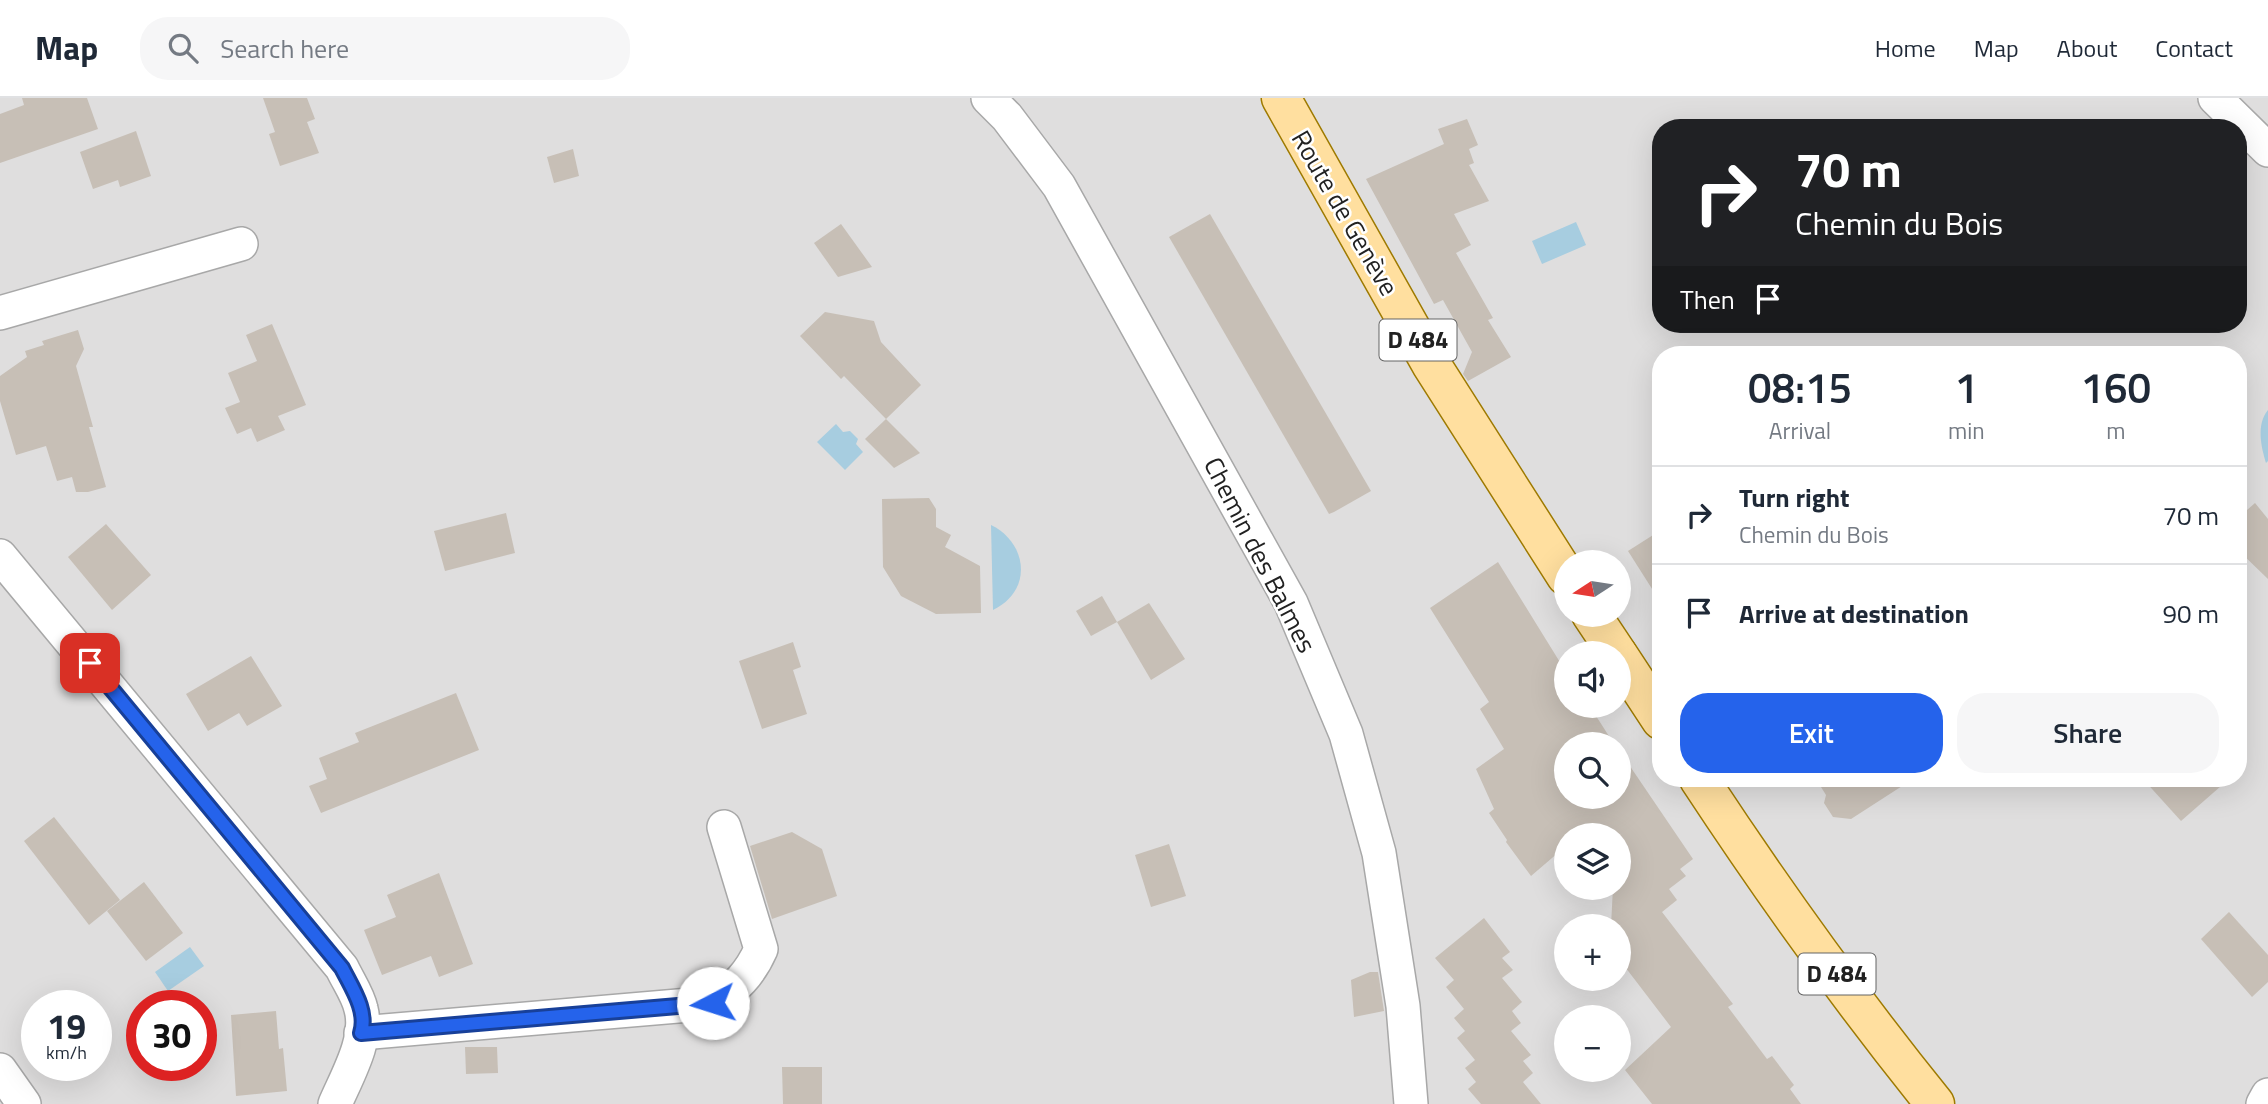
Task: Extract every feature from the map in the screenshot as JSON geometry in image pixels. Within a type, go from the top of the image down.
[{"type":"main road","name":"Route de Genève","points":[[1281,98],[1431,364],[1554,557]]},
{"type":"main road","points":[[1631,674],[1652,706]]},
{"type":"main road","name":"D 484","points":[[1704,787],[1773,887],[1893,1052],[1935,1104]]},
{"type":"street","name":"Chemin des Balmes","points":[[988,98],[1007,117],[1059,186],[1291,603],[1341,722],[1379,853],[1403,1006],[1411,1104]]},
{"type":"street","points":[[2215,98],[2236,119]]},
{"type":"street","points":[[2247,129],[2268,150]]},
{"type":"street","points":[[0,313],[241,244]]},
{"type":"street","points":[[0,556],[342,968],[361,1007],[364,1026],[335,1104]]},
{"type":"street","points":[[361,1033],[713,1003],[732,991],[745,977],[761,949],[724,827]]},
{"type":"street","points":[[0,1070],[24,1104]]},
{"type":"street","points":[[2263,1104],[2268,1095]]},
{"type":"shaded area","points":[[0,98],[2268,98],[2268,1104],[0,1104]]},
{"type":"water","points":[[1576,222],[1586,245],[1542,264],[1532,241]]},
{"type":"water","points":[[2268,410],[2268,461],[2266,463],[2261,429]]},
{"type":"water","points":[[836,424],[843,432],[850,431],[858,439],[856,444],[863,452],[845,470],[817,442]]},
{"type":"water","points":[[991,525],[1013,543],[1021,567],[1020,580],[1015,591],[1006,602],[993,610]]},
{"type":"water","points":[[190,947],[204,966],[169,990],[155,972]]},
{"type":"building","points":[[22,98],[87,98],[98,129],[0,163],[0,114],[24,105]]},
{"type":"building","points":[[263,98],[307,98],[315,119],[307,122],[319,153],[280,166],[269,134],[275,132]]},
{"type":"building","points":[[1467,119],[1478,145],[1469,149],[1474,163],[1469,165],[1489,201],[1454,214],[1471,245],[1456,253],[1493,318],[1488,320],[1511,357],[1468,381],[1463,374],[1472,352],[1443,300],[1434,304],[1366,179],[1444,144],[1438,129]]},
{"type":"building","points":[[136,131],[151,176],[120,187],[118,180],[93,189],[80,152]]},
{"type":"building","points":[[573,149],[579,176],[554,183],[547,157]]},
{"type":"building","points":[[1210,214],[1371,491],[1334,512],[1329,514],[1169,237]]},
{"type":"building","points":[[841,224],[872,267],[838,277],[814,243]]},
{"type":"building","points":[[825,312],[874,321],[881,342],[921,385],[886,419],[844,376],[841,379],[800,336]]},
{"type":"building","points":[[272,324],[306,405],[278,416],[285,430],[257,442],[251,428],[237,434],[225,408],[240,402],[228,373],[257,361],[246,335]]},
{"type":"building","points":[[78,330],[84,349],[76,366],[106,487],[88,492],[76,492],[72,477],[57,481],[46,446],[16,455],[0,401],[0,376],[27,357],[25,351],[44,345],[42,341]]},
{"type":"building","points":[[886,419],[920,453],[894,468],[865,439]]},
{"type":"building","points":[[929,498],[936,509],[936,527],[951,535],[945,547],[980,566],[981,613],[936,614],[901,596],[883,567],[882,499]]},
{"type":"building","points":[[2255,503],[2268,519],[2268,579],[2247,559],[2247,510]]},
{"type":"building","points":[[506,513],[515,553],[445,571],[434,531]]},
{"type":"building","points":[[106,524],[151,575],[112,610],[68,557]]},
{"type":"building","points":[[1652,536],[1652,589],[1630,550]]},
{"type":"building","points":[[1498,562],[1554,653],[1554,718],[1597,718],[1606,732],[1554,732],[1554,809],[1631,809],[1631,768],[1693,859],[1680,869],[1686,876],[1669,889],[1677,900],[1662,912],[1733,1004],[1728,1007],[1767,1059],[1772,1056],[1794,1085],[1790,1089],[1801,1104],[1652,1104],[1631,1078],[1631,1064],[1671,1027],[1631,975],[1631,914],[1612,914],[1612,900],[1631,900],[1631,823],[1554,823],[1554,856],[1531,876],[1489,813],[1494,809],[1476,769],[1504,749],[1480,709],[1489,702],[1430,608]]},
{"type":"building","points":[[1102,596],[1117,622],[1091,636],[1076,611]]},
{"type":"building","points":[[1149,603],[1185,659],[1151,680],[1117,622]]},
{"type":"building","points":[[793,642],[801,667],[793,670],[807,714],[762,729],[739,661]]},
{"type":"building","points":[[251,656],[282,706],[247,726],[239,713],[208,731],[186,694]]},
{"type":"building","points":[[456,693],[479,750],[321,813],[309,786],[327,779],[319,758],[359,742],[355,733]]},
{"type":"building","points":[[1821,787],[1901,787],[1851,819],[1833,817],[1824,803],[1826,795]]},
{"type":"building","points":[[2150,787],[2220,787],[2181,821]]},
{"type":"building","points":[[54,817],[120,900],[89,925],[24,841]]},
{"type":"building","points":[[792,832],[822,849],[837,896],[772,919],[750,846]]},
{"type":"building","points":[[1169,844],[1186,896],[1151,907],[1135,855]]},
{"type":"building","points":[[439,873],[473,964],[439,977],[431,956],[382,975],[364,930],[396,917],[387,895]]},
{"type":"building","points":[[144,882],[183,933],[146,961],[107,911]]},
{"type":"building","points":[[2229,912],[2268,955],[2268,982],[2252,997],[2201,939]]},
{"type":"building","points":[[1484,918],[1510,952],[1502,958],[1513,970],[1502,978],[1522,1002],[1512,1011],[1521,1023],[1511,1031],[1531,1055],[1523,1061],[1533,1073],[1523,1082],[1541,1104],[1481,1104],[1468,1089],[1476,1082],[1465,1068],[1475,1060],[1457,1038],[1465,1031],[1454,1018],[1464,1009],[1446,987],[1454,980],[1435,958]]},
{"type":"building","points":[[1370,972],[1378,972],[1384,1011],[1354,1017],[1351,980]]},
{"type":"building","points":[[276,1011],[279,1049],[283,1048],[287,1091],[236,1096],[231,1015]]},
{"type":"building","points":[[465,1047],[497,1047],[498,1073],[466,1074]]},
{"type":"building","points":[[782,1067],[822,1067],[822,1104],[783,1104]]},
{"type":"route","points":[[90,663],[342,968],[361,1007],[364,1026],[361,1033],[713,1003]]}]
